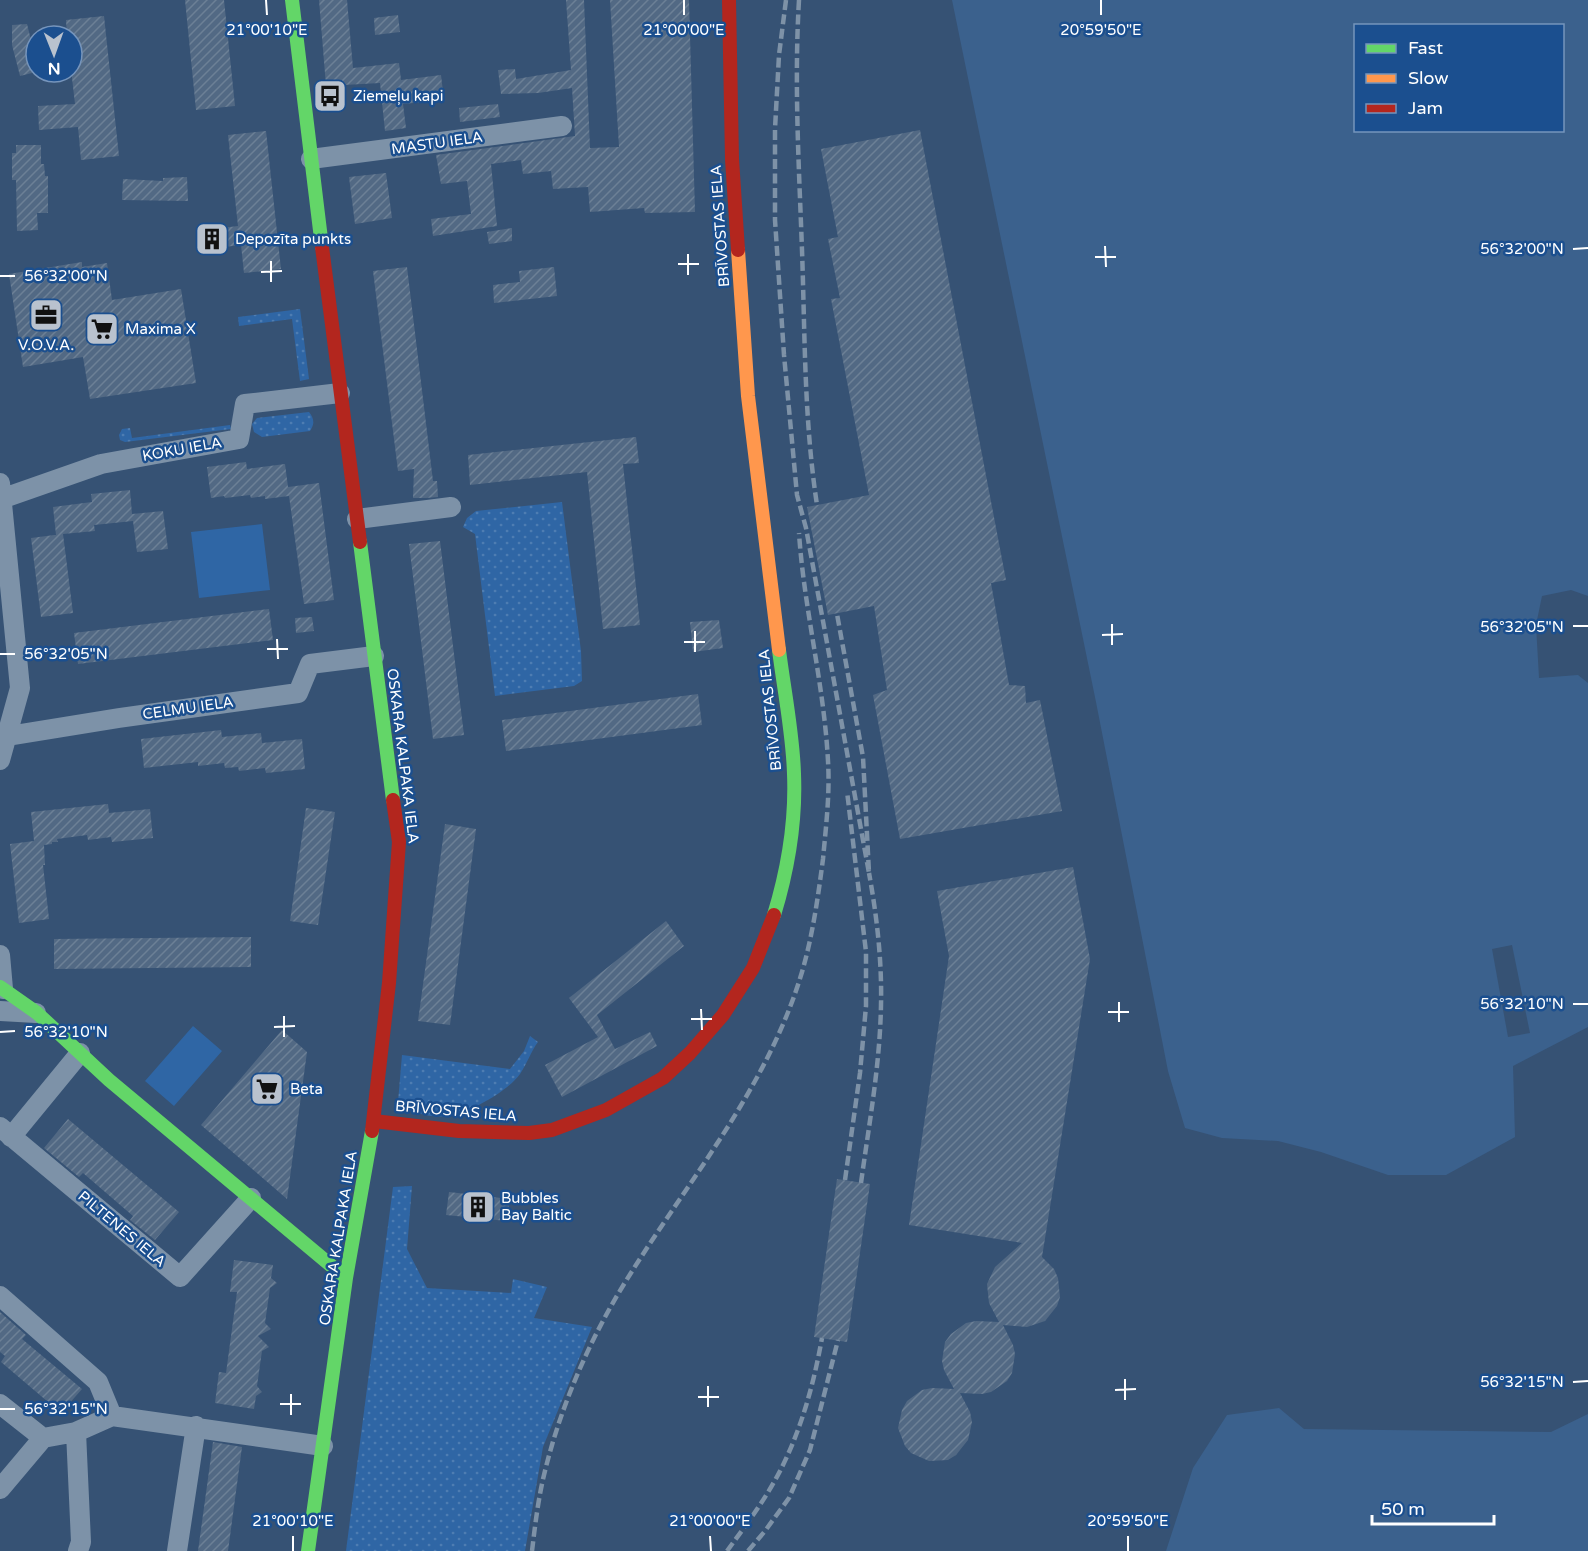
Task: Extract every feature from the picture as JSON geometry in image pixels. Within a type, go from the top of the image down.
[{"type":"street","name":"OSKARA KALPAKA IELA","points":[[292,0],[339,393],[399,842],[389,983],[374,1121],[345,1278],[308,1551]]},
{"type":"street","name":"BRĪVOSTAS IELA","points":[[374,1121],[459,1131],[530,1133],[570,1124],[606,1110],[663,1078],[690,1053],[723,1015],[753,968],[771,925],[783,885],[792,837],[794,773],[748,396],[732,159],[729,0]]},
{"type":"street","name":"MASTU IELA","points":[[311,159],[562,126]]},
{"type":"street","name":"KOKU IELA","points":[[1,491],[101,464],[239,439],[245,405],[339,393]]},
{"type":"street","points":[[0,760],[20,688],[1,491]]},
{"type":"street","points":[[357,519],[451,507]]},
{"type":"street","name":"CELMU IELA","points":[[8,736],[119,717],[298,693],[310,664],[374,656]]},
{"type":"street","points":[[0,955],[2,988],[37,1013],[80,1053],[345,1278]]},
{"type":"street","points":[[0,1011],[37,1013]]},
{"type":"street","points":[[5,1132],[80,1053]]},
{"type":"street","name":"PILTENES IELA","points":[[5,1132],[180,1277],[251,1198]]},
{"type":"street","points":[[0,1296],[99,1382],[112,1416]]},
{"type":"street","points":[[0,1404],[43,1438]]},
{"type":"street","points":[[0,1489],[43,1438],[76,1432],[112,1416],[196,1426],[323,1446]]},
{"type":"street","points":[[177,1551],[196,1426]]},
{"type":"street","points":[[76,1432],[81,1542],[78,1551]]},
{"type":"shaded area","points":[[952,0],[1588,0],[1588,596],[1571,590],[1542,596],[1536,625],[1539,678],[1578,675],[1588,683],[1588,1027],[1513,1066],[1515,1137],[1446,1175],[1388,1175],[1321,1152],[1278,1141],[1222,1138],[1185,1128],[1168,1071],[1096,702]]},
{"type":"shaded area","points":[[300,309],[309,379],[300,381],[292,319],[239,326],[238,317]]},
{"type":"shaded area","points":[[309,412],[313,421],[310,431],[262,437],[254,432],[252,424],[257,418]]},
{"type":"shaded area","points":[[230,425],[231,429],[125,442],[120,440],[119,435],[122,429],[130,428],[132,438]]},
{"type":"shaded area","points":[[562,502],[581,651],[582,681],[574,686],[495,696],[475,534],[463,527],[467,518],[476,511]]},
{"type":"shaded area","points":[[262,524],[270,590],[199,598],[191,532]]},
{"type":"shaded area","points":[[193,1026],[222,1051],[174,1106],[145,1081]]},
{"type":"shaded area","points":[[530,1036],[538,1042],[520,1074],[498,1094],[478,1105],[459,1114],[436,1116],[415,1112],[398,1102],[402,1055],[510,1069],[524,1051]]},
{"type":"shaded area","points":[[412,1186],[407,1249],[427,1288],[511,1293],[513,1279],[547,1287],[534,1318],[592,1327],[543,1447],[525,1551],[346,1551],[393,1187]]},
{"type":"shaded area","points":[[1279,1408],[1304,1429],[1551,1432],[1588,1414],[1588,1551],[1166,1551],[1193,1468],[1227,1415]]},
{"type":"pier","points":[[1512,945],[1530,1033],[1508,1037],[1492,949]]},
{"type":"building","points":[[185,0],[224,0],[235,106],[196,110]]},
{"type":"building","points":[[319,0],[347,0],[353,68],[399,63],[401,80],[441,75],[444,100],[403,104],[406,128],[385,131],[380,83],[326,86]]},
{"type":"building","points":[[566,0],[584,0],[590,148],[619,147],[610,0],[689,0],[695,212],[645,213],[644,208],[590,212],[588,187],[553,189],[551,171],[523,174],[521,160],[491,164],[497,226],[433,236],[431,219],[471,214],[467,181],[441,184],[436,155],[575,136],[572,88],[538,93],[501,94],[498,70],[515,69],[516,79],[571,70]]},
{"type":"building","points":[[398,15],[400,32],[375,35],[374,18]]},
{"type":"building","points":[[104,16],[119,156],[81,160],[78,127],[39,130],[38,106],[75,104],[73,84],[84,84],[84,24],[66,24],[66,20]]},
{"type":"building","points":[[24,24],[24,75],[20,76],[12,45],[12,25]]},
{"type":"building","points":[[498,104],[500,117],[460,122],[459,108]]},
{"type":"building","points":[[920,130],[1006,580],[991,583],[1009,685],[1025,686],[1026,703],[1040,700],[1062,811],[900,839],[873,695],[887,690],[874,606],[828,615],[807,507],[869,495],[831,299],[840,298],[828,239],[838,237],[821,149]]},
{"type":"building","points":[[266,131],[281,269],[244,273],[241,245],[207,249],[205,230],[238,226],[228,135]]},
{"type":"building","points":[[16,145],[41,145],[41,164],[44,164],[45,176],[48,176],[48,213],[37,213],[38,230],[17,231],[16,180],[12,180],[12,153],[16,153]]},
{"type":"building","points":[[386,173],[392,218],[355,224],[349,177]]},
{"type":"building","points":[[187,177],[188,201],[122,200],[123,179],[163,181],[163,178]]},
{"type":"building","points":[[512,228],[512,241],[489,244],[487,232]]},
{"type":"building","name":"Maxima X","points":[[82,262],[82,267],[107,263],[112,300],[181,289],[196,383],[90,399],[83,357],[23,367],[9,274]]},
{"type":"building","points":[[407,267],[433,481],[437,481],[438,497],[413,498],[414,469],[398,471],[373,271]]},
{"type":"building","points":[[554,267],[557,296],[494,303],[493,285],[520,282],[519,271]]},
{"type":"building","points":[[636,437],[639,463],[623,464],[640,625],[603,629],[587,472],[470,485],[468,455]]},
{"type":"building","points":[[246,462],[247,469],[285,464],[288,487],[319,483],[334,600],[304,604],[289,496],[265,499],[265,496],[251,498],[250,495],[211,498],[207,467]]},
{"type":"building","points":[[130,490],[132,514],[163,511],[168,549],[137,552],[133,521],[94,525],[95,531],[63,534],[73,613],[41,617],[31,538],[56,535],[53,507],[92,502],[91,494]]},
{"type":"building","points":[[440,541],[464,735],[433,739],[409,544]]},
{"type":"building","points":[[269,609],[273,640],[78,664],[74,633]]},
{"type":"building","points":[[312,617],[314,631],[296,633],[295,618]]},
{"type":"building","points":[[719,620],[723,648],[693,652],[690,622]]},
{"type":"building","points":[[698,694],[702,725],[506,751],[502,720]]},
{"type":"building","points":[[221,730],[222,737],[261,733],[262,743],[302,739],[305,769],[266,773],[265,768],[239,771],[238,767],[225,768],[224,763],[198,766],[198,762],[144,768],[141,739]]},
{"type":"building","points":[[108,804],[109,813],[150,809],[153,838],[112,842],[111,837],[88,840],[87,835],[57,839],[58,842],[44,845],[45,865],[43,865],[49,919],[19,923],[10,844],[34,841],[31,812]]},
{"type":"building","points":[[306,808],[335,812],[318,925],[290,921]]},
{"type":"building","points":[[445,824],[476,829],[450,1025],[418,1021]]},
{"type":"building","points":[[1073,867],[1090,959],[1042,1257],[1054,1269],[1058,1278],[1060,1297],[1057,1306],[1045,1321],[1027,1327],[1003,1325],[1015,1354],[1012,1373],[1007,1381],[991,1392],[960,1393],[970,1412],[972,1422],[968,1440],[956,1455],[948,1460],[929,1461],[911,1453],[905,1446],[898,1428],[902,1410],[907,1401],[922,1390],[954,1389],[942,1361],[945,1342],[951,1334],[966,1323],[999,1322],[989,1303],[987,1284],[995,1267],[1022,1243],[909,1225],[949,956],[937,891]]},
{"type":"building","points":[[666,921],[684,946],[597,1015],[615,1049],[650,1032],[657,1046],[562,1097],[545,1065],[598,1037],[569,998]]},
{"type":"building","points":[[251,937],[251,967],[54,969],[54,939]]},
{"type":"building","name":"Beta","points":[[282,1030],[307,1052],[287,1199],[201,1125]]},
{"type":"building","points":[[68,1119],[179,1212],[155,1240],[130,1220],[133,1216],[83,1173],[79,1177],[44,1148]]},
{"type":"building","points":[[837,1179],[870,1184],[847,1342],[814,1337]]},
{"type":"building","name":"Bubbles Bay Baltic","points":[[449,1192],[510,1199],[507,1221],[446,1215]]},
{"type":"building","points":[[234,1260],[273,1265],[271,1278],[277,1283],[270,1288],[265,1323],[271,1329],[258,1336],[269,1347],[262,1351],[257,1386],[262,1392],[256,1396],[254,1409],[215,1403],[219,1372],[226,1373],[237,1292],[230,1292]]},
{"type":"building","points":[[0,1312],[26,1335],[22,1339],[82,1389],[61,1413],[1,1362],[5,1356],[0,1352]]},
{"type":"building","points":[[213,1442],[242,1447],[228,1551],[198,1551]]},
{"type":"railway","points":[[786,0],[779,55],[775,129],[775,220],[797,495],[806,528],[869,873],[863,757],[837,614]]},
{"type":"railway","points":[[799,0],[798,125],[806,378],[817,505]]},
{"type":"railway","points":[[532,1551],[540,1494],[550,1451],[565,1405],[584,1359],[618,1294],[745,1099],[786,1016],[806,958],[823,859],[828,773],[826,732],[799,533]]},
{"type":"railway","points":[[845,1180],[860,1073],[866,1006],[866,952],[847,791]]},
{"type":"railway","points":[[861,1183],[876,1072],[881,1005],[881,972],[869,873]]},
{"type":"railway","points":[[727,1551],[769,1491],[791,1448],[809,1394],[822,1338]]},
{"type":"railway","points":[[748,1551],[789,1498],[810,1450],[838,1340]]},
{"type":"traffic: fast","points":[[292,0],[322,247]]},
{"type":"traffic: fast","points":[[360,542],[393,800]]},
{"type":"traffic: fast","points":[[774,915],[790,845],[794,810],[792,743],[779,650]]},
{"type":"traffic: fast","points":[[0,987],[37,1013],[109,1080],[346,1278]]},
{"type":"traffic: fast","points":[[308,1551],[346,1278],[372,1131]]},
{"type":"traffic: slow","points":[[738,250],[748,396],[779,650]]},
{"type":"traffic: jam","points":[[729,0],[732,159],[738,250]]},
{"type":"traffic: jam","points":[[322,247],[360,542]]},
{"type":"traffic: jam","points":[[372,1131],[389,983],[399,842],[393,800]]},
{"type":"traffic: jam","points":[[374,1121],[459,1131],[529,1133],[552,1130],[606,1110],[663,1078],[690,1053],[723,1015],[753,968],[774,915]]},
{"type":"place","name":"Ziemeļu kapi","points":[[330,96]]},
{"type":"place","name":"Depozīta punkts","points":[[212,239]]},
{"type":"place","name":"V.O.V.A.","points":[[46,315]]},
{"type":"place","name":"Maxima X","points":[[102,329]]},
{"type":"place","name":"Beta","points":[[267,1089]]},
{"type":"place","name":"Bubbles Bay Baltic","points":[[478,1207]]}]
